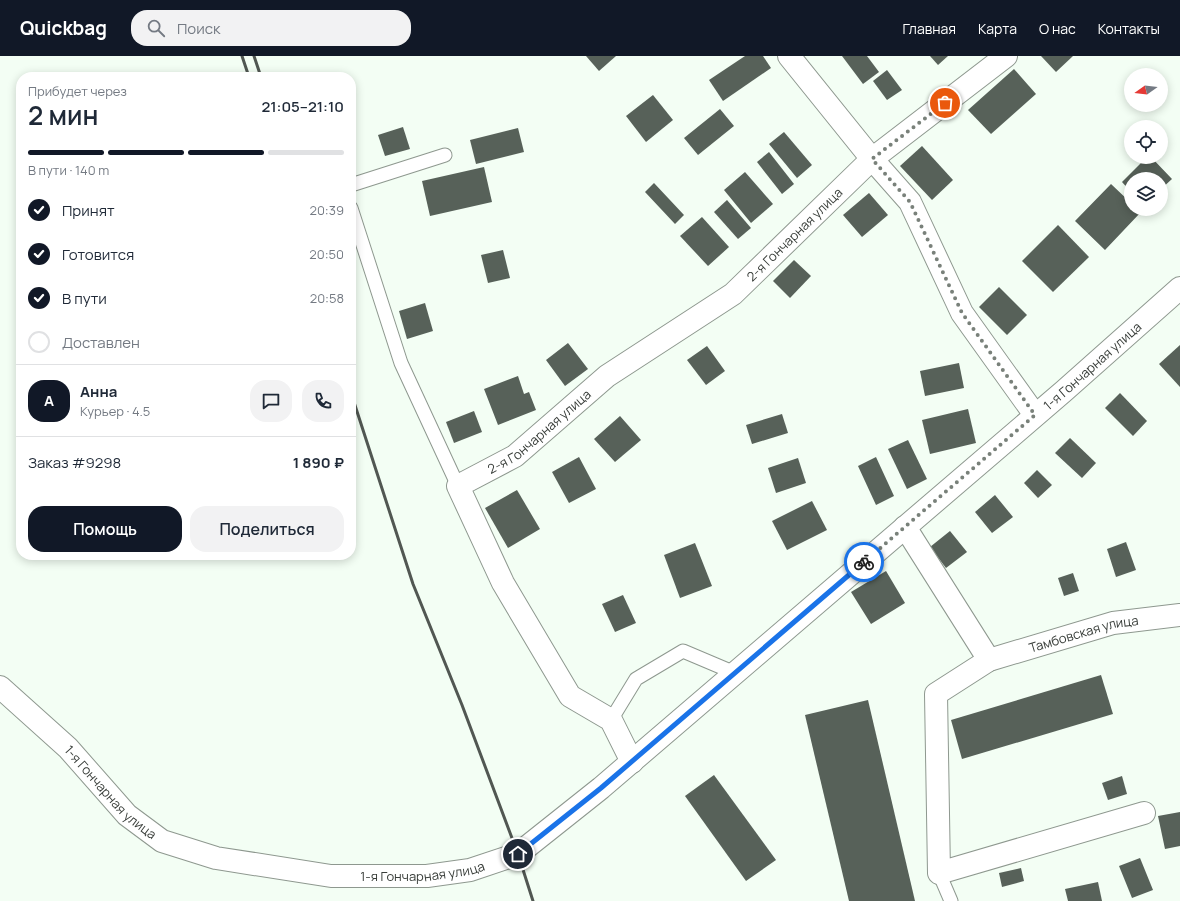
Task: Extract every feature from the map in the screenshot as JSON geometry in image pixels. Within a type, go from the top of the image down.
[{"type":"street","points":[[789,56],[872,159],[910,202],[962,313],[1035,415]]},
{"type":"street","name":"2-я Гончарная улица","points":[[458,486],[515,456],[607,376],[733,294],[872,159],[1006,56]]},
{"type":"street","name":"1-я Гончарная улица","points":[[0,687],[68,748],[127,815],[162,841],[216,858],[331,876],[427,876],[470,870],[518,854],[632,762],[1180,288]]},
{"type":"street","points":[[458,486],[503,583],[570,696],[611,720],[632,762]]},
{"type":"street","points":[[905,527],[989,660]]},
{"type":"street","name":"Тамбовская улица","points":[[939,873],[936,694],[989,660],[1112,623],[1180,615]]},
{"type":"street","points":[[939,873],[1144,814]]},
{"type":"lane","points":[[356,183],[445,155]]},
{"type":"lane","points":[[356,223],[402,363],[458,486]]},
{"type":"lane","points":[[611,720],[636,679],[683,651],[735,673]]},
{"type":"lane","points":[[939,873],[951,901]]},
{"type":"building","points":[[586,56],[616,56],[599,71]]},
{"type":"building","points":[[745,56],[763,56],[771,68],[723,101],[709,80]]},
{"type":"building","points":[[842,56],[867,56],[879,72],[863,84]]},
{"type":"building","points":[[930,56],[948,56],[938,65]]},
{"type":"building","points":[[1041,56],[1073,56],[1056,72]]},
{"type":"building","points":[[1014,69],[1036,94],[991,134],[968,110]]},
{"type":"building","points":[[887,70],[902,90],[887,100],[873,81]]},
{"type":"building","points":[[653,95],[673,120],[646,142],[626,116]]},
{"type":"building","points":[[720,109],[734,126],[698,155],[684,138]]},
{"type":"building","points":[[403,127],[410,149],[385,156],[378,135]]},
{"type":"building","points":[[518,128],[524,152],[476,164],[470,140]]},
{"type":"building","points":[[784,132],[812,165],[797,178],[769,144]]},
{"type":"building","points":[[922,146],[953,180],[932,200],[900,166]]},
{"type":"building","points":[[769,152],[794,184],[782,194],[757,162]]},
{"type":"building","points":[[1140,164],[1158,164],[1165,172],[1132,172]]},
{"type":"building","points":[[484,167],[492,202],[430,216],[422,181]]},
{"type":"building","points":[[745,172],[773,204],[751,223],[724,190]]},
{"type":"building","points":[[1168,175],[1172,179],[1168,183]]},
{"type":"building","points":[[654,183],[684,215],[675,224],[645,192]]},
{"type":"building","points":[[1111,184],[1124,196],[1124,216],[1137,216],[1105,250],[1075,221]]},
{"type":"building","points":[[869,193],[888,215],[862,237],[843,215]]},
{"type":"building","points":[[727,200],[751,228],[738,239],[714,212]]},
{"type":"building","points":[[702,217],[729,247],[708,266],[680,236]]},
{"type":"building","points":[[1058,225],[1089,257],[1053,292],[1022,261]]},
{"type":"building","points":[[503,250],[510,278],[488,283],[481,255]]},
{"type":"building","points":[[794,260],[811,276],[790,298],[773,281]]},
{"type":"building","points":[[999,287],[1027,315],[1007,335],[979,307]]},
{"type":"building","points":[[425,303],[433,331],[407,339],[399,311]]},
{"type":"building","points":[[568,343],[588,369],[565,386],[546,360]]},
{"type":"building","points":[[1180,345],[1180,387],[1159,364]]},
{"type":"building","points":[[707,346],[725,371],[706,385],[687,360]]},
{"type":"building","points":[[959,363],[964,388],[925,396],[920,371]]},
{"type":"building","points":[[518,376],[524,394],[529,392],[536,410],[498,425],[484,389]]},
{"type":"building","points":[[1120,393],[1147,421],[1133,436],[1105,408]]},
{"type":"building","points":[[968,409],[976,443],[930,454],[922,420]]},
{"type":"building","points":[[474,411],[482,432],[454,443],[446,422]]},
{"type":"building","points":[[782,414],[788,433],[752,444],[746,425]]},
{"type":"building","points":[[620,416],[641,440],[615,462],[594,439]]},
{"type":"building","points":[[1070,438],[1096,463],[1082,478],[1055,453]]},
{"type":"building","points":[[908,440],[927,479],[907,489],[888,449]]},
{"type":"building","points":[[579,457],[596,489],[569,503],[552,472]]},
{"type":"building","points":[[876,457],[894,496],[876,505],[858,466]]},
{"type":"building","points":[[798,458],[806,483],[776,493],[768,468]]},
{"type":"building","points":[[1037,470],[1052,485],[1038,498],[1024,483]]},
{"type":"building","points":[[517,490],[540,529],[508,548],[485,508]]},
{"type":"building","points":[[995,495],[1013,517],[992,533],[975,512]]},
{"type":"building","points":[[812,501],[827,530],[787,550],[772,521]]},
{"type":"building","points":[[950,531],[967,552],[946,568],[930,547]]},
{"type":"building","points":[[1126,542],[1136,570],[1116,577],[1107,549]]},
{"type":"building","points":[[695,543],[712,586],[680,598],[664,555]]},
{"type":"building","points":[[886,571],[905,603],[871,624],[851,592]]},
{"type":"building","points":[[1073,573],[1079,591],[1064,596],[1058,578]]},
{"type":"building","points":[[623,595],[636,623],[615,632],[602,604]]},
{"type":"building","points":[[1101,675],[1113,714],[962,759],[951,720]]},
{"type":"building","points":[[868,700],[915,901],[849,901],[805,715]]},
{"type":"building","points":[[714,775],[776,860],[746,881],[685,796]]},
{"type":"building","points":[[1122,776],[1127,794],[1108,800],[1102,783]]},
{"type":"building","points":[[1180,812],[1180,846],[1165,849],[1158,816]]},
{"type":"building","points":[[1140,858],[1153,890],[1132,898],[1119,866]]},
{"type":"building","points":[[1021,868],[1024,881],[1002,887],[999,873]]},
{"type":"building","points":[[1098,882],[1102,901],[1068,901],[1065,889]]},
{"type":"railway","points":[[242,56],[247,72]]},
{"type":"railway","points":[[254,56],[259,72]]},
{"type":"railway","points":[[356,408],[413,584],[462,705],[518,854],[533,901]]},
{"type":"way so far","points":[[864,562],[1035,415],[962,313],[910,202],[872,159],[945,103]]},
{"type":"route","points":[[518,854],[601,788],[864,562]]}]
